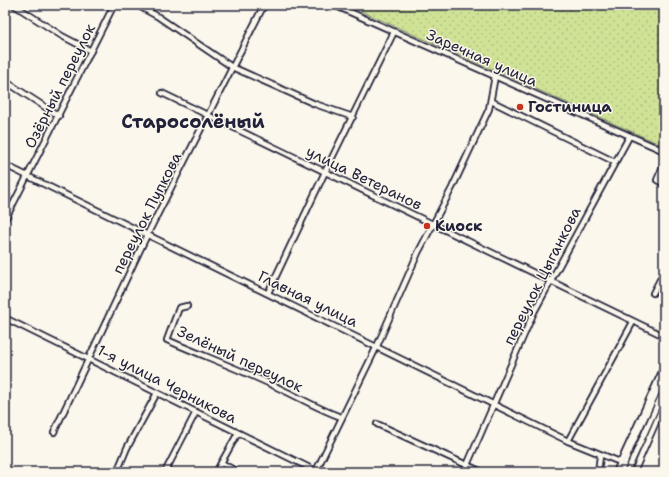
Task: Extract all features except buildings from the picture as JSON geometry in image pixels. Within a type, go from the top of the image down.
[{"type":"street","points":[[14,5],[62,36],[91,51]]},
{"type":"street","name":"Озёрный переулок","points":[[5,220],[114,5]]},
{"type":"street","points":[[137,5],[157,16],[232,67],[315,104],[353,117]]},
{"type":"street","name":"переулок Пупкова","points":[[54,432],[90,359],[147,235],[264,5]]},
{"type":"street","name":"Заречная улица","points":[[334,5],[628,137],[664,151]]},
{"type":"street","points":[[268,294],[325,172],[394,32]]},
{"type":"street","points":[[317,471],[341,417],[377,346],[432,225],[452,188],[491,101],[495,76]]},
{"type":"street","points":[[5,81],[59,116]]},
{"type":"street","name":"улица Ветеранов","points":[[162,93],[664,336]]},
{"type":"street","points":[[491,101],[615,162]]},
{"type":"street","name":"переулок Цыганкова","points":[[464,472],[534,312],[628,137]]},
{"type":"street","points":[[664,164],[657,180],[664,184]]},
{"type":"street","name":"Главная улица","points":[[5,165],[377,346],[568,441],[600,456],[620,462]]},
{"type":"street","points":[[654,293],[664,272]]},
{"type":"street","name":"Зелёный переулок","points":[[187,306],[179,308],[167,340],[218,360],[285,391],[316,408],[341,417]]},
{"type":"street","name":"1-я улица Черникова","points":[[5,318],[317,471]]},
{"type":"street","points":[[568,441],[633,322]]},
{"type":"street","points":[[616,472],[664,367]]},
{"type":"street","points":[[621,472],[635,438],[664,377]]},
{"type":"street","points":[[627,472],[664,390]]},
{"type":"street","points":[[117,472],[127,448],[157,393]]},
{"type":"street","points":[[640,472],[635,470],[664,404]]},
{"type":"street","points":[[165,472],[196,412]]},
{"type":"street","points":[[377,424],[482,472]]},
{"type":"street","points":[[216,472],[238,433]]},
{"type":"street","points":[[598,472],[600,456]]},
{"type":"street","points":[[220,463],[238,472]]},
{"type":"green space","points":[[347,5],[664,5],[664,146]]},
{"type":"place","name":"Гостиница","points":[[520,107]]},
{"type":"place","name":"Киоск","points":[[427,226]]},
{"type":"district","name":"Староcолёный","points":[[193,121]]}]
